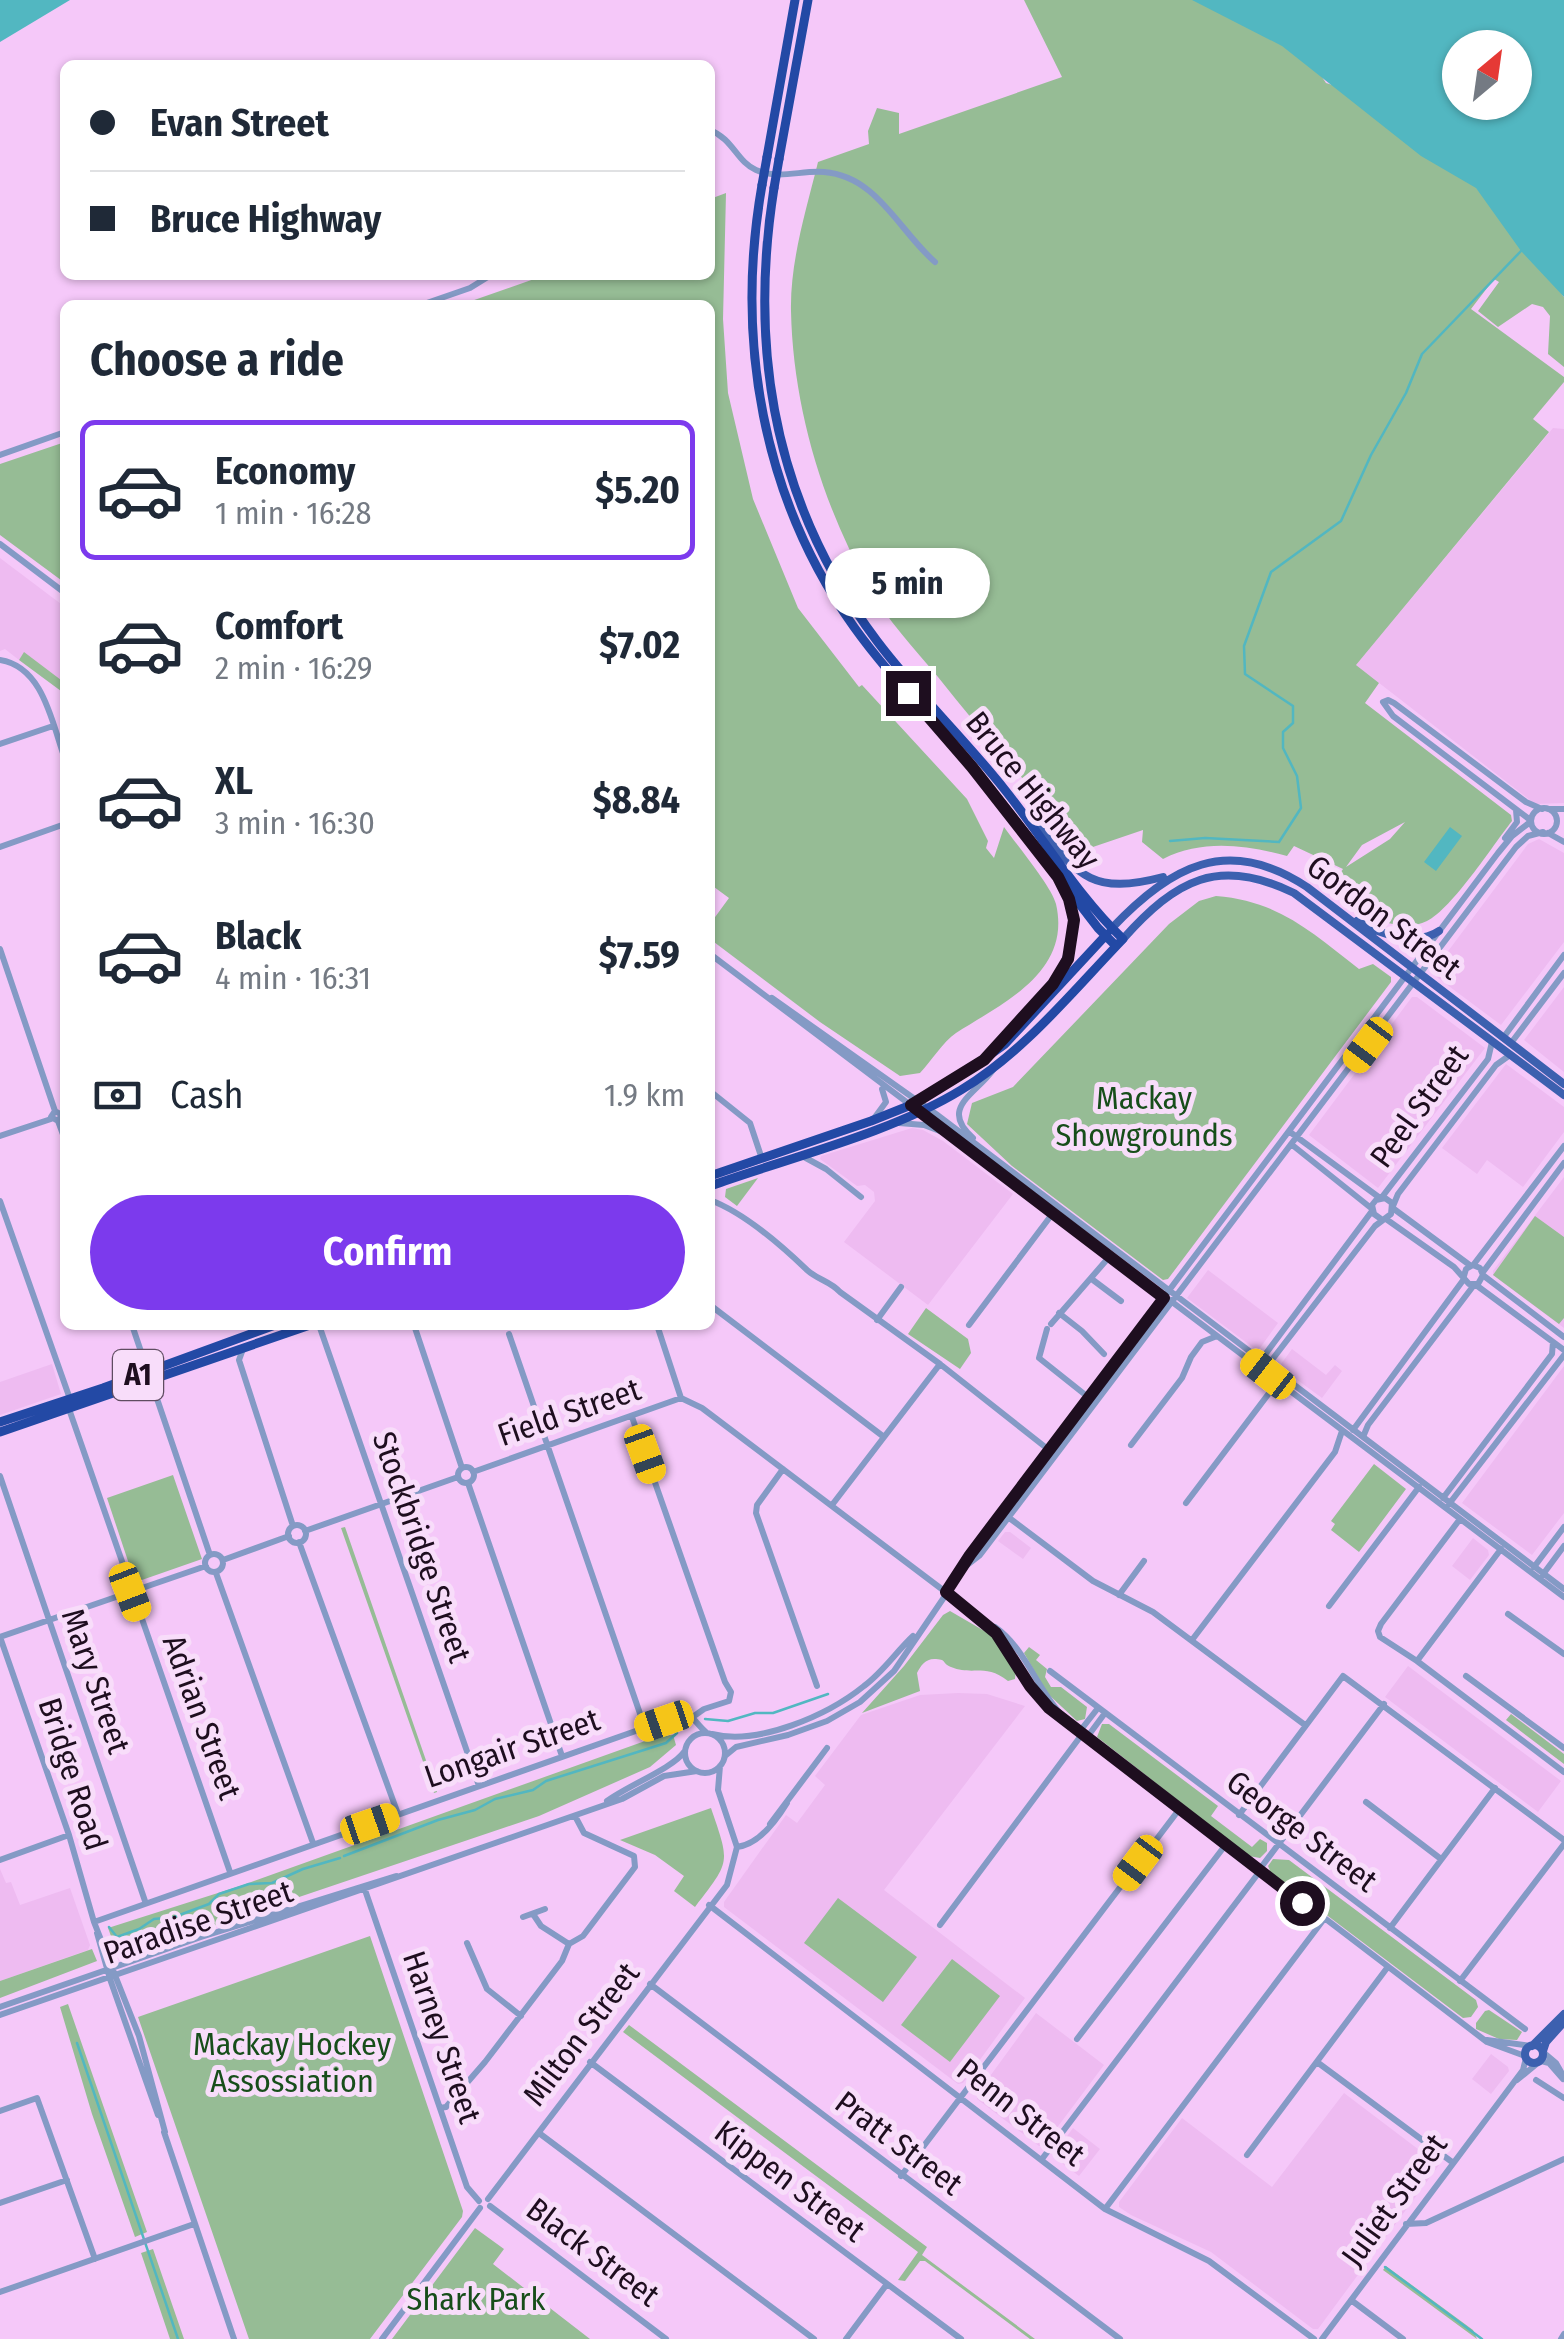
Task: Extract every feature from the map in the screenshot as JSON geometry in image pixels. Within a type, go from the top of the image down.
[{"type":"highway","name":"Bruce Highway","points":[[795,0],[751,271],[752,342],[767,437],[792,514],[818,570],[854,627],[1058,877],[1120,942]]},
{"type":"highway","name":"Bruce Highway","points":[[808,0],[774,188],[763,310],[768,385],[778,437],[800,506],[852,605],[878,643],[1006,792],[1109,932]]},
{"type":"highway","points":[[984,1060],[1053,984],[1068,959],[1074,920],[1058,877]]},
{"type":"highway","points":[[715,1181],[762,1159],[919,1106],[1005,1044],[1109,932]]},
{"type":"highway","points":[[715,1181],[890,1123],[997,1065],[1041,1026],[1120,942]]},
{"type":"highway","name":"A1","points":[[0,1432],[263,1330]]},
{"type":"highway","name":"A1","points":[[149,1376],[295,1330]]},
{"type":"highway","name":"A1","points":[[0,1422],[69,1404]]},
{"type":"main road","points":[[1006,792],[1070,864],[1090,878],[1118,886],[1182,872]]},
{"type":"main road","name":"Gordon Street","points":[[1109,932],[1144,895],[1182,872],[1229,860],[1258,864],[1290,876],[1328,903],[1564,1084]]},
{"type":"main road","name":"Gordon Street","points":[[1120,942],[1160,900],[1175,890],[1220,876],[1248,876],[1294,894],[1564,1096]]},
{"type":"main road","points":[[1328,903],[1370,929],[1419,939],[1439,932]]},
{"type":"main road","points":[[1507,1040],[1520,1063]]},
{"type":"main road","points":[[1531,2046],[1541,2056],[1534,2064],[1526,2057],[1531,2046],[1564,2014]]},
{"type":"main road","name":"Juliet Street","points":[[1541,2056],[1546,2042],[1564,2022]]},
{"type":"street","points":[[715,132],[755,170],[783,176],[822,171],[858,182],[882,201],[935,262]]},
{"type":"street","points":[[436,300],[483,280]]},
{"type":"street","points":[[0,455],[60,434]]},
{"type":"street","points":[[0,544],[60,590]]},
{"type":"street","points":[[3,660],[36,682],[60,745]]},
{"type":"street","points":[[1288,1142],[1298,1137],[1522,840],[1545,832],[1555,829],[1562,823],[1545,809],[1526,802],[1394,703],[1384,702],[1393,716],[1529,822],[1545,832],[1564,842]]},
{"type":"street","points":[[0,744],[53,726]]},
{"type":"street","points":[[1492,861],[1516,822],[1516,809]]},
{"type":"street","points":[[826,1748],[770,1824],[750,1846],[737,1847],[718,1790],[725,1756],[736,1747],[804,1731],[844,1713],[894,1671],[970,1555],[1005,1515],[1288,1142],[1290,1132],[1492,861],[1512,836],[1545,809],[1564,809]]},
{"type":"street","points":[[0,846],[60,826]]},
{"type":"street","points":[[0,949],[58,1116],[0,1136]]},
{"type":"street","name":"Peel Street","points":[[1507,1040],[1564,956]]},
{"type":"street","points":[[715,958],[872,1078],[1000,1163]]},
{"type":"street","name":"Peel Street","points":[[1507,1040],[1564,973]]},
{"type":"street","points":[[752,986],[822,1030],[956,1138],[1363,1438],[1532,1569],[1564,1589]]},
{"type":"street","name":"Peel Street","points":[[1265,1367],[1380,1198],[1490,1055],[1492,1042]]},
{"type":"street","name":"Peel Street","points":[[1272,1353],[1393,1207],[1398,1194],[1496,1065],[1510,1055]]},
{"type":"street","points":[[997,1065],[957,1113],[965,1131],[1110,1256],[1265,1367]]},
{"type":"street","points":[[871,1121],[886,1102],[884,1092],[872,1078]]},
{"type":"street","points":[[1462,1092],[1470,1098]]},
{"type":"street","points":[[715,1095],[750,1123],[762,1159]]},
{"type":"street","points":[[890,1123],[924,1124],[956,1138]]},
{"type":"street","points":[[1436,1128],[1444,1134]]},
{"type":"street","points":[[1290,1132],[1380,1198],[1390,1201],[1564,1338]]},
{"type":"street","points":[[1288,1142],[1383,1219],[1392,1221],[1564,1353],[1444,1503]]},
{"type":"street","points":[[826,1169],[824,1154],[832,1143]]},
{"type":"street","points":[[1192,1640],[1352,1433],[1564,1146]]},
{"type":"street","points":[[793,1157],[806,1158],[826,1169],[861,1197]]},
{"type":"street","points":[[1363,1438],[1368,1425],[1564,1163]]},
{"type":"street","name":"Adrian Street","points":[[0,1202],[130,1592],[230,1872]]},
{"type":"street","points":[[715,1202],[810,1273],[832,1282],[1052,1452]]},
{"type":"street","points":[[969,1325],[1055,1210]]},
{"type":"street","points":[[1088,1396],[1039,1358],[1049,1326],[1110,1256]]},
{"type":"street","points":[[1092,1280],[1122,1301]]},
{"type":"street","points":[[877,1320],[901,1287]]},
{"type":"street","points":[[1052,1452],[1088,1396],[1170,1297]]},
{"type":"street","points":[[715,1310],[884,1437]]},
{"type":"street","points":[[1059,1314],[1104,1354]]},
{"type":"street","points":[[1202,1342],[1204,1326]]},
{"type":"street","points":[[134,1330],[210,1555],[206,1566]]},
{"type":"street","name":"Stockbridge Street","points":[[321,1330],[479,1786]]},
{"type":"street","points":[[416,1330],[462,1468],[458,1478]]},
{"type":"street","points":[[658,1330],[681,1398],[696,1404],[1012,1642],[1030,1679],[1068,1721],[1259,1871],[1481,2038],[1526,2057]]},
{"type":"street","points":[[509,1334],[645,1728]]},
{"type":"street","points":[[1131,1445],[1182,1378],[1202,1342],[1217,1336]]},
{"type":"street","points":[[1454,1490],[1552,1354],[1554,1342]]},
{"type":"street","points":[[223,1560],[289,1536],[293,1526],[239,1356],[243,1348]]},
{"type":"street","points":[[226,1354],[242,1366]]},
{"type":"street","points":[[832,1506],[940,1364]]},
{"type":"street","points":[[1186,1503],[1280,1379]]},
{"type":"street","name":"Field Street","points":[[474,1472],[681,1398]]},
{"type":"street","name":"Longair Street","points":[[95,1924],[146,1901],[680,1713],[691,1718],[730,1700],[732,1692],[725,1682],[632,1416]]},
{"type":"street","points":[[1360,1419],[1368,1425]]},
{"type":"street","points":[[1335,1452],[1343,1436],[1342,1426]]},
{"type":"street","points":[[1352,1433],[1368,1450],[1385,1458]]},
{"type":"street","points":[[462,1468],[474,1472],[468,1483]]},
{"type":"street","points":[[783,1469],[757,1506],[756,1514],[817,1686]]},
{"type":"street","name":"Mary Street","points":[[0,1476],[146,1901]]},
{"type":"street","points":[[305,1530],[458,1478],[468,1483],[562,1756]]},
{"type":"street","points":[[1329,1606],[1420,1485]]},
{"type":"street","points":[[1005,1515],[1093,1581],[1153,1612],[1305,1725]]},
{"type":"street","points":[[1462,1516],[1378,1631],[1380,1638],[1417,1661],[1564,1772]]},
{"type":"street","points":[[293,1526],[305,1530]]},
{"type":"street","points":[[1532,1569],[1564,1527]]},
{"type":"street","points":[[299,1542],[305,1530]]},
{"type":"street","points":[[289,1536],[299,1542],[398,1814]]},
{"type":"street","points":[[1542,1576],[1564,1546]]},
{"type":"street","points":[[1417,1661],[1503,1547]]},
{"type":"street","points":[[210,1555],[219,1555],[223,1560],[222,1568],[216,1572]]},
{"type":"street","points":[[1543,1555],[1552,1562]]},
{"type":"street","points":[[1119,1595],[1144,1561]]},
{"type":"street","points":[[0,1637],[206,1566],[216,1572],[313,1843]]},
{"type":"street","points":[[1542,1576],[1564,1597]]},
{"type":"street","points":[[1508,1614],[1564,1654]]},
{"type":"street","points":[[689,1740],[698,1734],[742,1736],[782,1728],[838,1704],[870,1682],[918,1632]]},
{"type":"street","name":"Bridge Road","points":[[0,1637],[112,1973],[140,2036],[164,2132],[234,2339]]},
{"type":"street","name":"George Street","points":[[1050,1671],[1525,2029]]},
{"type":"street","points":[[1239,1815],[1343,1676],[1384,1704],[1564,1842],[1460,1981]]},
{"type":"street","points":[[1466,1676],[1564,1748]]},
{"type":"street","points":[[1042,2159],[1384,1704]]},
{"type":"street","points":[[940,1925],[1102,1710]]},
{"type":"street","points":[[691,1718],[722,1743],[725,1756]]},
{"type":"street","points":[[691,1718],[686,1760],[718,1790]]},
{"type":"street","name":"Paradise Street","points":[[602,1805],[643,1777],[675,1762],[685,1750]]},
{"type":"street","points":[[700,1772],[720,1766]]},
{"type":"street","name":"Paradise Street","points":[[0,2007],[112,1973],[575,1816],[622,1799],[664,1776],[700,1772]]},
{"type":"street","points":[[1390,1928],[1495,1788]]},
{"type":"street","points":[[1366,1802],[1441,1859]]},
{"type":"street","points":[[901,2176],[1181,1807]]},
{"type":"street","points":[[440,2108],[481,2068],[562,1960],[569,1944],[583,1936],[636,1862],[630,1853],[584,1833],[575,1816]]},
{"type":"street","points":[[0,1860],[69,1835]]},
{"type":"street","points":[[1077,2038],[1227,1843]]},
{"type":"street","name":"Milton Street","points":[[489,2203],[730,1876],[737,1847]]},
{"type":"street","name":"Harney Street","points":[[365,1888],[467,2187],[480,2204]]},
{"type":"street","name":"Penn Street","points":[[712,1901],[1105,2209],[1209,2261],[1314,2339]]},
{"type":"street","points":[[522,1916],[545,1908]]},
{"type":"street","points":[[533,1914],[541,1926],[569,1944]]},
{"type":"street","points":[[1105,2209],[1324,1919]]},
{"type":"street","points":[[467,1943],[486,1989],[521,2016]]},
{"type":"street","points":[[1247,2155],[1388,1968]]},
{"type":"street","name":"Paradise Street","points":[[0,2015],[112,1973]]},
{"type":"street","name":"Pratt Street","points":[[650,1984],[1120,2339]]},
{"type":"street","points":[[1481,2038],[1531,2046]]},
{"type":"street","points":[[1541,2056],[1556,2063],[1564,2078]]},
{"type":"street","name":"Juliet Street","points":[[1505,2091],[1541,2056]]},
{"type":"street","name":"Juliet Street","points":[[1322,2339],[1523,2069],[1526,2057]]},
{"type":"street","name":"Kippen Street","points":[[590,2062],[961,2339]]},
{"type":"street","points":[[1317,2062],[1452,2162]]},
{"type":"street","points":[[1536,2080],[1564,2098]]},
{"type":"street","points":[[0,2110],[37,2098],[95,2259]]},
{"type":"street","points":[[538,2133],[814,2339]]},
{"type":"street","points":[[1406,2224],[1433,2220],[1564,2159]]},
{"type":"street","points":[[0,2204],[67,2180]]},
{"type":"street","points":[[382,2339],[480,2204],[489,2203]]},
{"type":"street","name":"Black Street","points":[[489,2203],[666,2339]]},
{"type":"street","points":[[1416,2211],[1423,2219],[1433,2220]]},
{"type":"street","points":[[0,2292],[194,2224]]},
{"type":"street","points":[[846,2339],[887,2284]]},
{"type":"street","points":[[1351,2300],[1402,2339]]},
{"type":"shaded area","points":[[0,0],[70,0],[0,42]]},
{"type":"shaded area","points":[[1192,0],[1564,0],[1564,297],[1521,251],[1476,188],[1421,156],[1282,46]]},
{"type":"shaded area","points":[[1553,428],[1564,429],[1564,803],[1535,804],[1356,665]]},
{"type":"shaded area","points":[[0,558],[60,603],[60,679],[24,653],[19,660],[5,649],[0,651]]},
{"type":"shaded area","points":[[1450,827],[1462,836],[1436,871],[1424,862]]},
{"type":"shaded area","points":[[1539,839],[1564,853],[1564,942],[1501,1025],[1434,975],[1434,970],[1528,844]]},
{"type":"shaded area","points":[[1564,987],[1564,1072],[1524,1040]]},
{"type":"shaded area","points":[[1412,997],[1485,1048],[1378,1188],[1309,1135]]},
{"type":"shaded area","points":[[1506,1064],[1564,1107],[1564,1132],[1523,1187],[1487,1160],[1477,1174],[1442,1148]]},
{"type":"shaded area","points":[[912,1128],[943,1141],[1013,1194],[928,1305],[844,1242],[875,1201],[874,1192],[865,1185],[857,1186],[820,1159]]},
{"type":"shaded area","points":[[1564,1177],[1564,1328],[1493,1275],[1493,1271]]},
{"type":"shaded area","points":[[1208,1270],[1278,1323],[1260,1348],[1255,1349],[1187,1298]]},
{"type":"shaded area","points":[[1292,1349],[1326,1375],[1335,1365],[1342,1371],[1322,1398],[1281,1368]]},
{"type":"shaded area","points":[[52,1364],[61,1394],[0,1415],[0,1382]]},
{"type":"shaded area","points":[[1564,1366],[1564,1513],[1532,1555],[1462,1503]]},
{"type":"shaded area","points":[[1005,1532],[1031,1548],[1023,1559],[998,1541]]},
{"type":"shaded area","points":[[1473,1538],[1489,1555],[1470,1580],[1452,1566]]},
{"type":"shaded area","points":[[1408,1666],[1561,1781],[1538,1812],[1385,1697]]},
{"type":"shaded area","points":[[987,1694],[1025,1706],[884,1890],[1025,1998],[963,2083],[958,2084],[724,1907],[724,1902],[786,1815],[797,1823],[825,1785],[815,1776],[861,1715],[920,1695]]},
{"type":"shaded area","points":[[0,1869],[6,1883],[11,1882],[20,1905],[70,1888],[90,1945],[88,1950],[0,1981]]},
{"type":"shaded area","points":[[1036,2013],[1104,2065],[1044,2145],[1039,2146],[977,2099]]},
{"type":"shaded area","points":[[1491,2054],[1509,2071],[1491,2094],[1472,2079]]},
{"type":"shaded area","points":[[1344,2093],[1439,2165],[1318,2329],[1211,2252],[1119,2207],[1182,2118],[1272,2187]]},
{"type":"shaded area","points":[[1073,2128],[1100,2149],[1079,2176],[1055,2158]]},
{"type":"green space","points":[[1024,0],[1198,0],[1308,56],[1326,83],[1339,87],[1459,166],[1564,297],[1564,367],[1548,354],[1550,316],[1543,307],[1532,304],[1498,327],[1478,311],[1499,282],[1494,279],[1471,309],[1564,377],[1533,419],[1549,432],[1356,665],[1379,683],[1365,703],[1511,815],[1512,821],[1472,876],[1427,921],[1402,925],[1362,912],[1328,891],[1343,869],[1294,846],[1287,856],[1256,849],[1209,846],[1163,859],[1142,842],[1143,830],[1087,849],[892,622],[869,587],[837,522],[804,418],[791,311],[796,255],[818,162],[869,144],[868,131],[877,108],[899,113],[899,134],[1062,77]],"holes":[[[1405,822],[1390,839],[1346,867],[1362,845]]]},
{"type":"green space","points":[[726,193],[723,319],[728,393],[753,499],[798,608],[859,687],[862,685],[967,799],[988,841],[986,848],[994,858],[1004,827],[1056,904],[1058,928],[1043,967],[1012,998],[951,1037],[920,1073],[900,1076],[715,943],[715,917],[729,898],[715,888],[715,300],[474,300],[531,280],[715,280],[715,197]]},
{"type":"green space","points":[[60,444],[60,579],[0,535],[0,464]]},
{"type":"green space","points":[[24,652],[60,679],[60,690],[19,660]]},
{"type":"green space","name":"Mackay Showgrounds","points":[[1216,896],[1258,904],[1293,920],[1359,969],[1373,964],[1391,977],[1391,982],[1168,1279],[1163,1280],[1012,1166],[967,1124],[972,1103],[1013,1087],[1169,924],[1199,901]]},
{"type":"green space","points":[[758,1178],[737,1206],[725,1197],[726,1189]]},
{"type":"green space","points":[[1535,1216],[1564,1237],[1564,1318],[1559,1324],[1493,1275]]},
{"type":"green space","points":[[926,1308],[968,1339],[971,1353],[960,1369],[908,1334]]},
{"type":"green space","points":[[1374,1464],[1406,1489],[1359,1552],[1331,1530],[1335,1524],[1331,1521]]},
{"type":"green space","points":[[173,1475],[202,1559],[139,1581],[134,1579],[107,1498]]},
{"type":"green space","points":[[345,1527],[437,1792],[434,1793],[341,1528]]},
{"type":"green space","points":[[950,1611],[993,1636],[1016,1669],[1015,1679],[1008,1681],[992,1672],[959,1669],[942,1660],[929,1660],[917,1673],[920,1691],[862,1713],[943,1615]]},
{"type":"green space","points":[[1029,1647],[1040,1655],[1036,1660],[1047,1669],[1045,1677],[1051,1687],[1061,1687],[1087,1707],[1085,1719],[1077,1721],[1047,1693],[1024,1653]]},
{"type":"green space","points":[[1511,1714],[1564,1754],[1564,1764],[1506,1720]]},
{"type":"green space","points":[[1102,1724],[1109,1724],[1218,1806],[1211,1816],[1252,1847],[1260,1839],[1267,1843],[1267,1851],[1260,1858],[1249,1856],[1097,1737]]},
{"type":"green space","points":[[673,1735],[676,1745],[650,1767],[539,1816],[119,1958],[108,1928],[243,1885],[659,1736]]},
{"type":"green space","points":[[711,1808],[722,1840],[724,1861],[695,1907],[674,1891],[684,1876],[655,1855],[620,1840]]},
{"type":"green space","points":[[1273,1859],[1289,1860],[1476,2000],[1478,2007],[1471,2017],[1463,2018],[1271,1873],[1268,1866]]},
{"type":"green space","points":[[838,1898],[917,1957],[883,2002],[804,1943]]},
{"type":"green space","name":"Mackay Hockey Assossiation","points":[[370,1936],[462,2217],[370,2339],[249,2339],[138,2017]]},
{"type":"green space","points":[[92,1949],[97,1961],[0,1998],[0,1981]]},
{"type":"green space","points":[[952,1959],[1000,1996],[950,2062],[901,2025]]},
{"type":"green space","points":[[68,2004],[147,2232],[135,2237],[60,2007]]},
{"type":"green space","points":[[1489,2010],[1522,2032],[1517,2040],[1499,2039],[1476,2029],[1476,2023]]},
{"type":"green space","points":[[629,2025],[927,2247],[922,2255],[1035,2339],[925,2261],[920,2261],[905,2281],[898,2280],[918,2252],[623,2032]]},
{"type":"green space","name":"Shark Park","points":[[475,2228],[504,2249],[493,2264],[590,2339],[392,2339]]},
{"type":"green space","points":[[153,2249],[184,2339],[170,2339],[141,2253]]},
{"type":"green space","points":[[1386,2266],[1473,2330],[1477,2339],[1383,2270]]},
{"type":"waterway","points":[[1170,841],[1205,838],[1279,842],[1301,808],[1297,776],[1283,748],[1283,732],[1293,723],[1293,706],[1245,674],[1244,646],[1271,572],[1341,521],[1422,354],[1521,251]]},
{"type":"waterway","points":[[705,1719],[728,1721],[755,1713],[773,1713],[828,1694]]},
{"type":"waterway","points":[[344,1856],[475,1810],[495,1799],[533,1790],[546,1781],[666,1743],[677,1733]]},
{"type":"waterway","points":[[109,1927],[117,1937],[154,1919],[174,1917],[209,1904],[219,1894],[249,1884],[272,1883],[340,1858]]},
{"type":"waterway","points":[[77,2043],[178,2339]]},
{"type":"waterway","points":[[1385,2267],[1482,2339]]},
{"type":"route","points":[[908,693],[1058,877],[1074,920],[1068,959],[1053,984],[984,1060],[911,1105],[1164,1298],[946,1592],[996,1633],[1049,1708],[1302,1903]]}]
